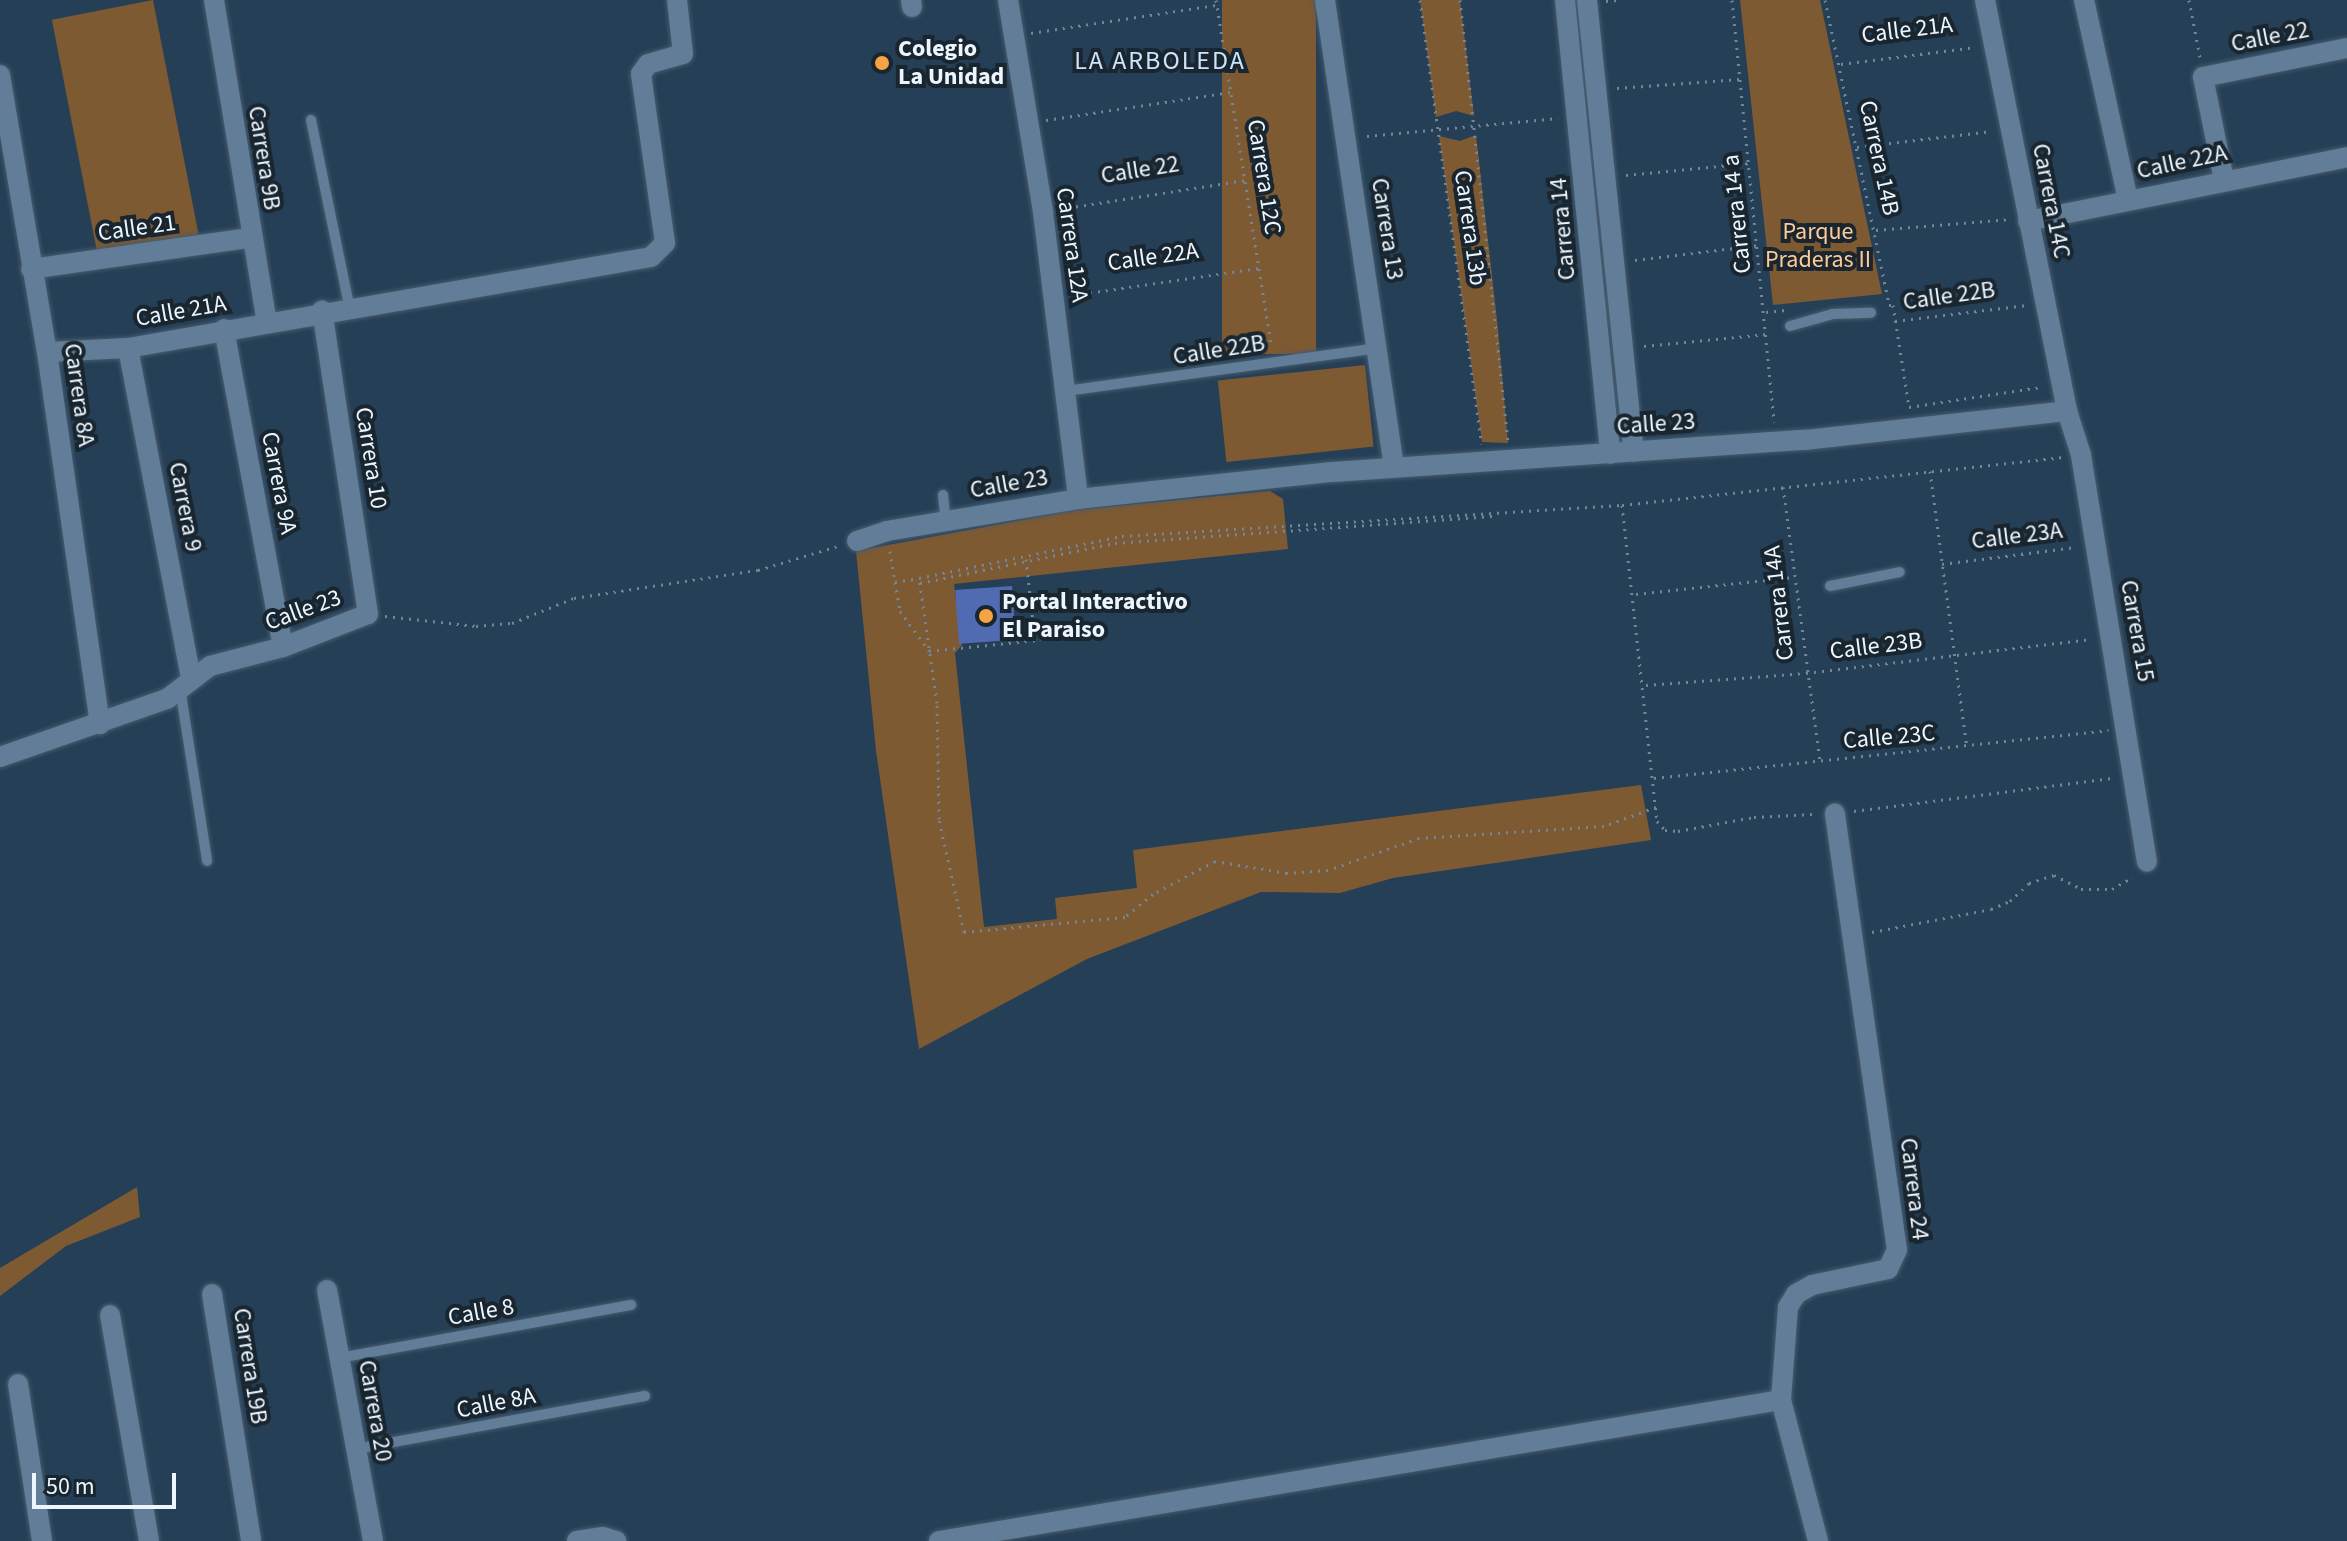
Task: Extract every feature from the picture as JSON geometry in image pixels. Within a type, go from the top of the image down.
[{"type":"street","name":"Carrera 9B","points":[[214,0],[250,238],[267,323]]},
{"type":"street","name":"Calle 21A","points":[[47,352],[128,348],[349,305],[660,251],[665,243],[641,74],[648,64],[683,54],[677,0]]},
{"type":"street","name":"Carrera 12A","points":[[1008,0],[1043,212],[1078,499]]},
{"type":"street","name":"Carrera 13","points":[[1325,0],[1379,348],[1394,467]]},
{"type":"street","name":"Carrera 14","points":[[1565,0],[1610,454]]},
{"type":"street","name":"Carrera 14C","points":[[1985,0],[2020,220],[2044,303],[2067,411]]},
{"type":"street","points":[[2084,0],[2128,200]]},
{"type":"street","name":"Carrera 14","points":[[1595,1],[1634,452]]},
{"type":"street","name":"Calle 22","points":[[2203,77],[2347,48]]},
{"type":"street","name":"Carrera 8A","points":[[0,75],[47,352],[100,724]]},
{"type":"street","points":[[2203,77],[2224,180]]},
{"type":"street","name":"Calle 22A","points":[[2020,220],[2347,157]]},
{"type":"street","name":"Calle 21","points":[[31,269],[250,238]]},
{"type":"street","name":"Carrera 10","points":[[322,310],[368,614]]},
{"type":"street","name":"Carrera 9A","points":[[224,329],[283,647]]},
{"type":"street","name":"Carrera 9","points":[[128,348],[186,683]]},
{"type":"street","name":"Calle 23","points":[[857,541],[887,531],[1078,499],[1394,467],[1610,454],[2067,411]]},
{"type":"street","name":"Carrera 15","points":[[2067,411],[2081,455],[2136,775],[2147,862]]},
{"type":"street","name":"Calle 23","points":[[0,757],[100,724],[186,683],[210,666],[283,647],[368,614]]},
{"type":"street","name":"Carrera 24","points":[[1818,1541],[1781,1400],[1788,1307],[1796,1294],[1812,1285],[1888,1269],[1897,1250],[1835,813]]},
{"type":"street","name":"Carrera 20","points":[[327,1290],[373,1541]]},
{"type":"street","name":"Carrera 19B","points":[[212,1294],[251,1541]]},
{"type":"street","points":[[110,1315],[149,1541]]},
{"type":"street","points":[[18,1384],[42,1541]]},
{"type":"street","points":[[939,1541],[1781,1400]]},
{"type":"street","points":[[577,1541],[615,1539]]},
{"type":"lane","points":[[311,120],[349,305]]},
{"type":"lane","points":[[1790,326],[1833,314],[1871,313]]},
{"type":"lane","name":"Calle 22B","points":[[1065,391],[1379,348]]},
{"type":"lane","points":[[943,495],[946,522]]},
{"type":"lane","points":[[1830,586],[1900,572]]},
{"type":"lane","points":[[186,683],[207,861]]},
{"type":"lane","name":"Calle 8","points":[[339,1358],[631,1305]]},
{"type":"lane","name":"Calle 8A","points":[[355,1449],[645,1396]]},
{"type":"path","name":"Carrera 13b","points":[[1420,0],[1484,460]]},
{"type":"path","name":"Carrera 13b","points":[[1460,0],[1509,460]]},
{"type":"path","points":[[1595,1],[1618,0]]},
{"type":"path","name":"Carrera 14 a","points":[[1732,0],[1759,245],[1774,426]]},
{"type":"path","name":"Carrera 14B","points":[[1825,0],[1895,321]]},
{"type":"path","points":[[2189,0],[2203,77]]},
{"type":"path","points":[[1595,1],[1605,16]]},
{"type":"path","points":[[1014,36],[1217,2]]},
{"type":"path","name":"Carrera 12C","points":[[1217,2],[1274,361]]},
{"type":"path","name":"Calle 21A","points":[[1840,64],[1980,47]]},
{"type":"path","points":[[1610,89],[1741,79]]},
{"type":"path","points":[[1027,123],[1232,92]]},
{"type":"path","points":[[1347,139],[1437,127],[1578,116]]},
{"type":"path","points":[[1856,147],[1992,131]]},
{"type":"path","points":[[1619,176],[1750,163]]},
{"type":"path","name":"Calle 22","points":[[1043,212],[1246,180]]},
{"type":"path","points":[[1876,230],[2020,220]]},
{"type":"path","points":[[1626,261],[1759,245]]},
{"type":"path","name":"Calle 22A","points":[[1054,298],[1260,268]]},
{"type":"path","name":"Calle 22B","points":[[2042,389],[1909,407],[1895,321],[2044,303]]},
{"type":"path","points":[[1635,347],[1767,334]]},
{"type":"path","points":[[1027,561],[1122,536],[1622,505],[2081,455]]},
{"type":"path","points":[[1930,471],[1967,748]]},
{"type":"path","name":"Carrera 14A","points":[[1783,487],[1820,761]]},
{"type":"path","points":[[1622,505],[1636,594],[1652,778],[1656,807],[1665,830],[1754,817],[1835,813],[2136,775]]},
{"type":"path","points":[[895,582],[920,581],[1115,543],[1496,516]]},
{"type":"path","points":[[887,531],[900,611],[929,651]]},
{"type":"path","name":"Calle 23","points":[[368,614],[476,626],[512,623],[574,598],[758,570],[857,541]]},
{"type":"path","name":"Calle 23A","points":[[1942,564],[2096,544]]},
{"type":"path","points":[[929,651],[1038,640],[1027,561]]},
{"type":"path","points":[[1636,594],[1794,577]]},
{"type":"path","points":[[920,581],[937,703],[939,819],[964,932],[1125,917],[1153,894],[1215,861],[1287,873],[1328,870],[1419,838],[1604,826],[1656,807]]},
{"type":"path","name":"Calle 23B","points":[[1645,685],[1806,673],[2112,637]]},
{"type":"path","name":"Calle 23C","points":[[1652,778],[1967,748],[2128,728]]},
{"type":"path","points":[[1853,936],[1991,909],[2010,901],[2029,883],[2054,875],[2081,889],[2112,889],[2132,878],[2147,862]]},
{"type":"green space","points":[[153,0],[199,235],[97,254],[52,20]]},
{"type":"green space","points":[[1222,0],[1316,0],[1316,354],[1222,354]]},
{"type":"green space","points":[[1420,0],[1460,0],[1474,116],[1456,111],[1436,117]]},
{"type":"green space","name":"Parque Praderas II","points":[[1740,0],[1820,0],[1882,294],[1773,305]]},
{"type":"green space","points":[[1476,135],[1508,443],[1482,442],[1439,136],[1460,141]]},
{"type":"green space","points":[[1365,365],[1374,447],[1226,462],[1218,380]]},
{"type":"green space","points":[[1270,491],[1283,499],[1288,549],[954,584],[962,645],[955,653],[984,927],[1057,919],[1055,898],[1137,888],[1133,850],[1641,785],[1651,840],[1393,878],[1340,893],[1261,892],[1087,959],[919,1049],[876,751],[856,551],[1075,510]]},
{"type":"green space","points":[[137,1187],[140,1217],[66,1246],[0,1296],[0,1268]]},
{"type":"building","name":"Portal Interactivo El Paraiso","points":[[1012,586],[1016,640],[959,644],[955,590]]},
{"type":"place","name":"Colegio La Unidad","points":[[882,63]]},
{"type":"place","name":"Portal Interactivo El Paraiso","points":[[986,616]]},
{"type":"district","name":"LA ARBOLEDA","points":[[1160,61]]}]
